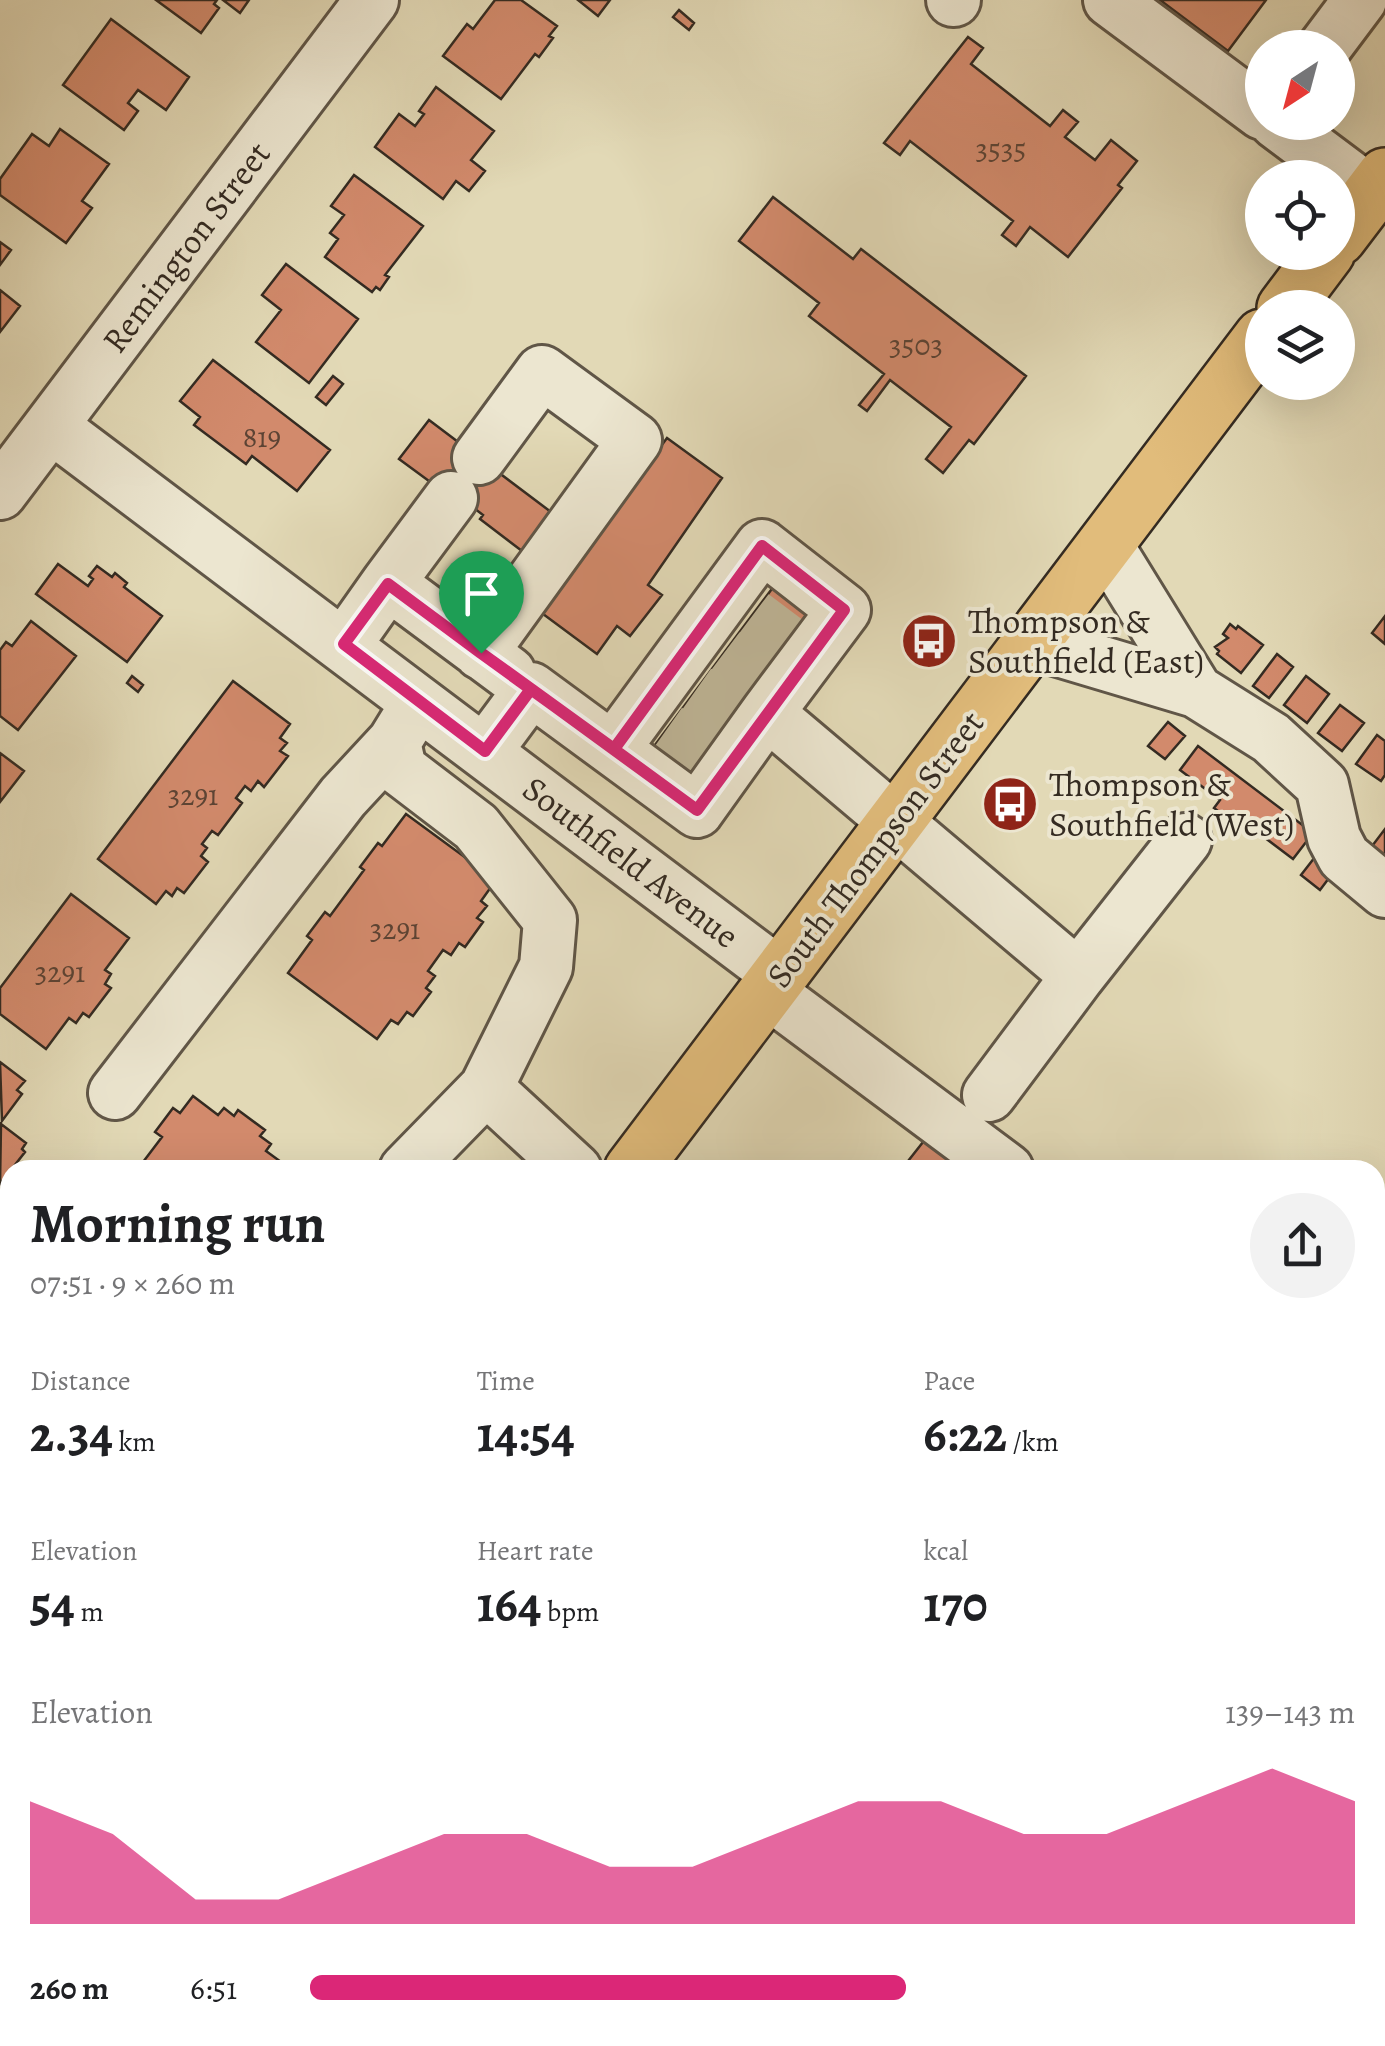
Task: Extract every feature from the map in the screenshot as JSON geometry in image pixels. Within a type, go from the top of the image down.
[{"type":"highway","points":[[1355,215],[1378,185]]},
{"type":"highway","name":"South Thompson Street","points":[[640,1160],[1245,360]]},
{"type":"street","name":"Remington Street","points":[[0,494],[372,0]]},
{"type":"street","points":[[1110,0],[1245,99]]},
{"type":"street","points":[[1338,30],[1362,0],[1385,15]]},
{"type":"street","points":[[1305,140],[1378,185]]},
{"type":"street","points":[[344,644],[542,372],[635,440],[481,653]]},
{"type":"street","name":"Southfield Avenue","points":[[51,426],[344,644],[406,722],[485,751],[994,1160]]},
{"type":"street","points":[[1106,545],[1196,691]]},
{"type":"street","points":[[388,584],[531,689],[724,690],[896,820],[1078,976]]},
{"type":"street","points":[[1032,642],[1196,691],[1271,738],[1322,785],[1334,838],[1344,857],[1385,892]]},
{"type":"street","points":[[485,751],[531,689]]},
{"type":"street","points":[[406,722],[400,769],[476,826],[550,920],[546,967],[486,1088],[416,1160]]},
{"type":"street","points":[[116,1094],[343,797],[406,722]]},
{"type":"street","points":[[989,1095],[1185,840]]},
{"type":"street","points":[[486,1088],[563,1160]]},
{"type":"building","points":[[156,0],[217,0],[214,4],[219,8],[201,33]]},
{"type":"building","points":[[223,0],[249,0],[240,13]]},
{"type":"building","points":[[495,0],[521,0],[557,26],[539,57],[535,54],[501,99],[443,56],[467,24],[473,29]]},
{"type":"building","points":[[578,0],[610,0],[598,16]]},
{"type":"building","points":[[1160,0],[1266,0],[1228,51]]},
{"type":"building","points":[[679,10],[694,23],[689,30],[673,17]]},
{"type":"building","points":[[111,19],[189,77],[166,110],[138,90],[128,103],[138,111],[124,130],[63,85]]},
{"type":"building","points":[[968,37],[983,48],[971,64],[1050,126],[1063,110],[1078,122],[1065,137],[1095,160],[1111,140],[1137,161],[1118,185],[1122,188],[1068,257],[1030,227],[1016,246],[1002,235],[1013,221],[910,141],[900,155],[884,143]]},
{"type":"building","points":[[436,87],[494,131],[471,160],[485,171],[469,191],[456,181],[443,199],[375,147],[399,114],[415,126],[424,114],[419,111]]},
{"type":"building","points":[[60,129],[109,164],[82,201],[92,208],[66,243],[0,195],[0,179],[32,134],[49,146]]},
{"type":"building","points":[[354,175],[423,226],[385,275],[389,277],[380,290],[376,287],[372,292],[325,257],[338,239],[330,233],[344,215],[331,206]]},
{"type":"building","points":[[773,197],[853,259],[861,249],[1026,376],[974,444],[969,440],[943,473],[926,459],[951,427],[890,380],[867,411],[859,405],[884,374],[809,316],[819,303],[739,241]]},
{"type":"building","points":[[0,242],[11,250],[0,265]]},
{"type":"building","points":[[286,264],[358,319],[309,383],[256,342],[281,310],[262,295]]},
{"type":"building","points":[[0,290],[20,306],[0,332]]},
{"type":"building","points":[[213,360],[330,450],[297,491],[252,456],[246,464],[194,425],[200,417],[180,401]]},
{"type":"building","points":[[333,376],[343,384],[326,405],[316,397]]},
{"type":"building","points":[[429,420],[551,512],[522,551],[480,519],[483,515],[466,502],[463,506],[399,459]]},
{"type":"building","points":[[667,438],[722,478],[648,585],[662,595],[630,636],[617,626],[597,654],[539,611]]},
{"type":"building","points":[[58,564],[88,586],[93,579],[89,576],[97,566],[112,577],[115,573],[127,583],[124,587],[162,616],[127,662],[36,594]]},
{"type":"building","points":[[780,578],[820,608],[682,791],[643,761]]},
{"type":"building","points":[[1385,616],[1385,644],[1372,633]]},
{"type":"building","points":[[31,621],[76,656],[18,730],[0,716],[0,650],[6,642],[12,646]]},
{"type":"building","points":[[1230,624],[1263,645],[1241,673],[1217,654],[1215,647],[1228,638],[1223,634]]},
{"type":"building","points":[[1277,654],[1293,667],[1269,698],[1253,686]]},
{"type":"building","points":[[132,676],[143,685],[138,692],[127,683]]},
{"type":"building","points":[[1306,676],[1329,694],[1307,723],[1284,705]]},
{"type":"building","points":[[233,681],[290,724],[280,738],[287,743],[280,751],[288,756],[264,787],[258,781],[251,791],[245,786],[236,798],[242,803],[218,835],[212,831],[202,844],[207,848],[201,856],[208,862],[184,893],[177,888],[172,896],[166,891],[156,904],[98,859]]},
{"type":"building","points":[[1340,705],[1364,723],[1342,751],[1318,733]]},
{"type":"building","points":[[1168,722],[1185,736],[1165,759],[1148,746]]},
{"type":"building","points":[[1377,735],[1385,741],[1385,775],[1381,781],[1356,764]]},
{"type":"building","points":[[1198,746],[1313,833],[1293,859],[1236,816],[1231,821],[1214,808],[1220,800],[1180,770]]},
{"type":"building","points":[[0,753],[24,771],[0,802]]},
{"type":"building","points":[[406,814],[496,880],[481,901],[487,906],[477,918],[483,922],[465,947],[459,943],[451,955],[443,950],[428,971],[435,976],[426,988],[431,992],[413,1016],[407,1012],[398,1024],[391,1020],[377,1039],[288,973],[312,940],[307,936],[325,912],[330,916],[364,870],[360,867]]},
{"type":"building","points":[[1385,829],[1385,876],[1363,858]]},
{"type":"building","points":[[1322,848],[1341,862],[1320,890],[1301,875]]},
{"type":"building","points":[[71,894],[129,938],[105,970],[111,974],[105,984],[111,988],[89,1017],[83,1013],[76,1023],[69,1018],[46,1049],[0,1014],[0,988]]},
{"type":"building","points":[[0,1062],[25,1081],[17,1090],[22,1094],[2,1121]]},
{"type":"building","points":[[193,1096],[218,1115],[224,1108],[234,1116],[238,1110],[265,1130],[260,1136],[271,1144],[266,1151],[278,1160],[145,1160],[162,1137],[155,1132],[173,1108],[180,1113]]},
{"type":"building","points":[[1,1124],[26,1143],[19,1160],[0,1160]]},
{"type":"building","points":[[927,1137],[957,1160],[909,1160]]},
{"type":"tunnel","points":[[753,615],[793,645]]},
{"type":"tunnel","points":[[724,653],[764,683]]},
{"type":"tunnel","points":[[696,690],[737,719]]},
{"type":"tunnel","points":[[667,729],[708,758]]},
{"type":"place","name":"Thompson & Southfield (East)","points":[[929,641]]},
{"type":"place","name":"Thompson & Southfield (West)","points":[[1010,804]]},
{"type":"route","points":[[481,653],[388,584],[344,644],[485,751],[531,689],[697,810],[844,610],[762,546],[614,749],[531,689],[481,653]]}]
